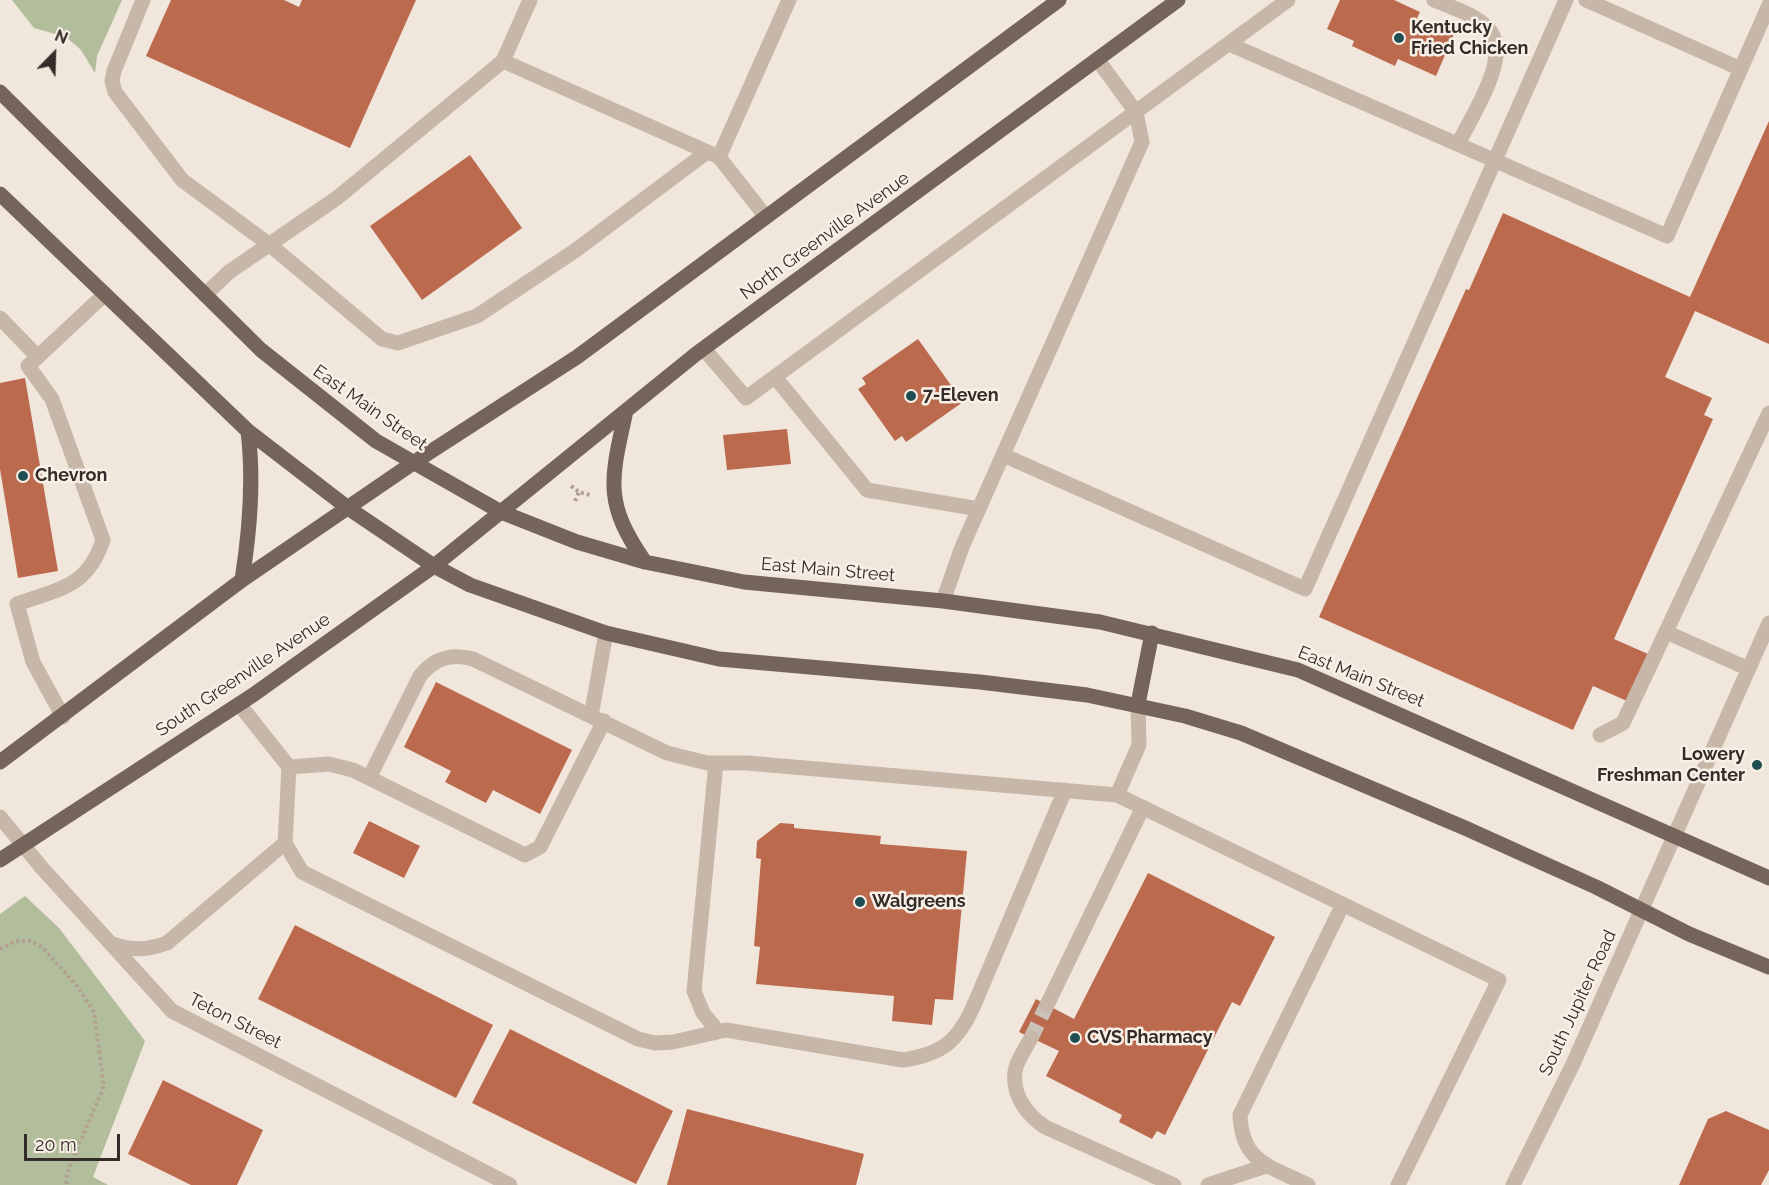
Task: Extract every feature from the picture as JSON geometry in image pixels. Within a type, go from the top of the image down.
[{"type":"main road","points":[[0,762],[63,717],[242,579],[413,463],[577,357],[1059,0]]},
{"type":"main road","name":"North Greenville Avenue","points":[[501,512],[704,349],[1178,0]]},
{"type":"main road","name":"East Main Street","points":[[0,92],[261,350],[320,399],[376,441],[501,512],[577,542],[645,562],[744,582],[943,601],[1100,622],[1298,670],[1769,878]]},
{"type":"main road","points":[[0,194],[248,431],[348,508],[434,566],[510,601],[606,633],[719,659],[980,682],[1138,704],[1241,733],[1465,828],[1642,909],[1689,934],[1769,967]]},
{"type":"main road","points":[[626,411],[615,464],[614,503],[628,539],[645,562]]},
{"type":"main road","points":[[242,579],[251,521],[248,431]]},
{"type":"main road","name":"South Greenville Avenue","points":[[0,860],[239,704],[434,566],[501,512]]},
{"type":"main road","points":[[1138,704],[1152,633]]},
{"type":"street","points":[[143,0],[114,71],[112,81],[115,92],[182,180],[270,245],[371,332],[381,339],[398,343],[477,316],[713,154],[789,0]]},
{"type":"street","points":[[205,295],[229,272],[337,198],[503,61],[530,0]]},
{"type":"street","points":[[704,349],[746,398],[1288,0]]},
{"type":"street","points":[[1434,0],[1471,16],[1490,31],[1496,43],[1497,57],[1494,71],[1458,144]]},
{"type":"street","points":[[1003,455],[1305,589],[1566,0]]},
{"type":"street","points":[[1586,0],[1741,69]]},
{"type":"street","points":[[1228,44],[1667,236],[1769,5]]},
{"type":"street","points":[[943,601],[979,509],[1142,142],[1136,112],[1097,59]]},
{"type":"street","points":[[503,61],[713,154],[766,218]]},
{"type":"street","points":[[63,717],[33,662],[17,604],[75,583],[87,573],[104,540],[52,399],[28,366],[105,294]]},
{"type":"street","points":[[0,318],[38,357]]},
{"type":"street","points":[[775,377],[867,490],[979,509]]},
{"type":"street","points":[[1600,735],[1623,723],[1768,419]]},
{"type":"street","name":"South Jupiter Road","points":[[1513,1185],[1573,1064],[1769,623]]},
{"type":"street","points":[[1666,632],[1749,669]]},
{"type":"street","points":[[289,767],[329,764],[353,770],[525,855],[540,847],[598,718],[606,633]]},
{"type":"street","points":[[369,778],[420,676],[430,664],[444,657],[460,655],[473,658],[667,753],[716,763],[759,764],[1118,795],[1498,980],[1398,1185]]},
{"type":"street","points":[[239,704],[289,767],[285,843],[302,872],[638,1039],[655,1042],[673,1042],[726,1030],[903,1060],[927,1056],[948,1045],[964,1028],[971,1013],[1065,790]]},
{"type":"street","points":[[1118,795],[1139,745],[1138,704]]},
{"type":"street","points":[[716,763],[694,990],[703,1013],[718,1031]]},
{"type":"street","points":[[1047,1005],[1143,807]]},
{"type":"street","name":"Teton Street","points":[[0,817],[172,1011],[510,1185]]},
{"type":"street","points":[[110,943],[129,950],[148,949],[167,943],[285,843]]},
{"type":"street","points":[[1308,1185],[1256,1159],[1246,1146],[1241,1131],[1240,1115],[1343,904]]},
{"type":"street","points":[[1031,1038],[1015,1071],[1017,1092],[1028,1116],[1045,1127],[1174,1185]]},
{"type":"street","points":[[1208,1185],[1266,1166]]},
{"type":"path","points":[[571,486],[579,492],[590,495]]},
{"type":"path","points":[[575,501],[579,492]]},
{"type":"path","points":[[0,949],[16,941],[31,941],[42,947],[77,986],[94,1012],[104,1086],[67,1173],[66,1185]]},
{"type":"green space","points":[[12,0],[122,0],[97,56],[95,73],[81,50],[66,37],[34,28]]},
{"type":"green space","points":[[25,896],[59,928],[145,1041],[93,1177],[108,1185],[0,1185],[0,914]]},
{"type":"building","points":[[171,0],[284,0],[299,7],[302,0],[416,0],[350,148],[146,56]]},
{"type":"building","name":"Kentucky Fried Chicken","points":[[1340,0],[1394,0],[1420,12],[1417,18],[1454,34],[1436,76],[1398,59],[1395,66],[1352,46],[1354,41],[1327,29]]},
{"type":"building","points":[[1769,121],[1769,344],[1695,311],[1665,377],[1712,398],[1704,415],[1713,419],[1614,639],[1648,654],[1627,701],[1593,686],[1573,730],[1319,617],[1466,289],[1469,290],[1503,213],[1690,297]]},
{"type":"building","points":[[470,155],[522,228],[422,300],[370,226]]},
{"type":"building","name":"7-Eleven","points":[[918,339],[963,402],[906,442],[902,436],[895,441],[858,389],[866,384],[862,378]]},
{"type":"building","points":[[25,378],[58,571],[18,578],[0,469],[0,383]]},
{"type":"building","points":[[787,429],[791,464],[727,470],[723,435]]},
{"type":"building","points":[[436,682],[572,750],[540,814],[493,790],[486,803],[445,782],[451,771],[404,747]]},
{"type":"building","points":[[369,821],[420,846],[404,878],[353,853]]},
{"type":"building","name":"Walgreens","points":[[780,823],[794,824],[794,828],[881,836],[880,844],[967,851],[953,1000],[935,999],[932,1025],[892,1021],[894,996],[756,984],[760,947],[754,946],[761,859],[756,858],[757,841]]},
{"type":"building","name":"CVS Pharmacy","points":[[1148,873],[1275,937],[1240,1006],[1232,1002],[1165,1135],[1157,1131],[1152,1139],[1119,1122],[1122,1115],[1046,1076],[1059,1051],[1019,1032],[1036,999],[1074,1019]]},
{"type":"building","points":[[295,925],[493,1025],[456,1098],[258,999]]},
{"type":"building","points":[[510,1029],[673,1111],[636,1184],[472,1103]]},
{"type":"building","points":[[163,1080],[263,1130],[237,1185],[191,1185],[128,1154]]},
{"type":"building","points":[[687,1109],[864,1154],[856,1185],[667,1185]]},
{"type":"building","points":[[1726,1111],[1769,1130],[1769,1170],[1761,1185],[1679,1185],[1708,1119]]},
{"type":"tunnel","points":[[1031,1038],[1047,1005]]},
{"type":"place","name":"Kentucky Fried Chicken","points":[[1399,38]]},
{"type":"place","name":"7-Eleven","points":[[911,396]]},
{"type":"place","name":"Chevron","points":[[23,476]]},
{"type":"place","name":"Lowery Freshman Center","points":[[1757,765]]},
{"type":"place","name":"Walgreens","points":[[860,902]]},
{"type":"place","name":"CVS Pharmacy","points":[[1075,1038]]}]
